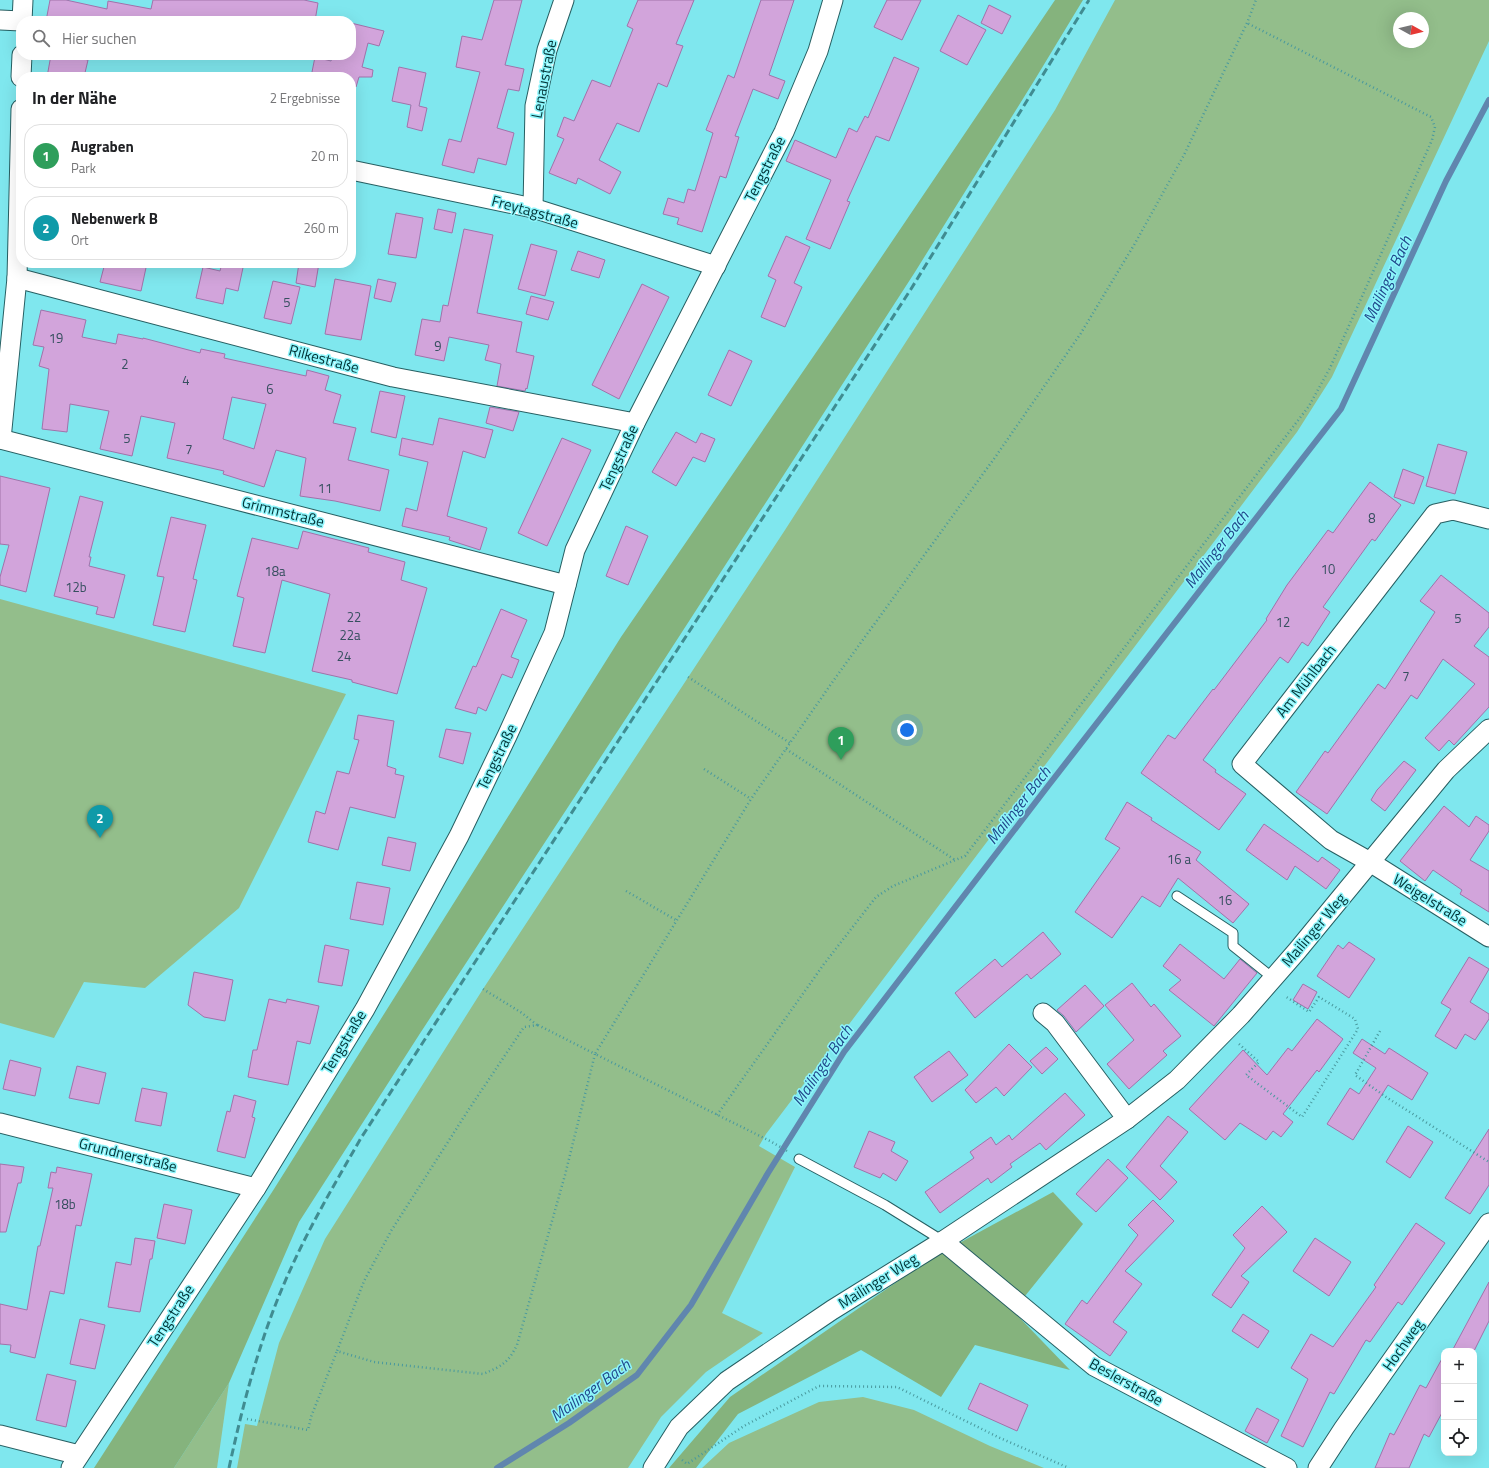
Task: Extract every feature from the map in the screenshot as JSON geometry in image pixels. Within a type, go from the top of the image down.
[{"type":"street","points":[[21,16],[23,0]]},
{"type":"street","name":"Lenaustraße","points":[[533,208],[535,106],[547,50],[564,0]]},
{"type":"street","name":"Tengstraße","points":[[75,1462],[256,1188],[365,1009],[459,836],[554,633],[576,550],[635,423],[784,132],[818,51],[833,0]]},
{"type":"street","points":[[0,20],[16,21]]},
{"type":"street","points":[[21,72],[22,60]]},
{"type":"street","name":"Freytagstraße","points":[[356,171],[533,208],[716,266]]},
{"type":"street","points":[[0,439],[17,268]]},
{"type":"street","name":"Rilkestraße","points":[[17,278],[393,377],[635,423]]},
{"type":"street","name":"Grimmstraße","points":[[0,439],[566,585]]},
{"type":"street","name":"Am Mühlbach","points":[[1370,862],[1332,840],[1242,764],[1435,514],[1453,510],[1489,519]]},
{"type":"street","name":"Mailinger Weg","points":[[653,1468],[679,1427],[727,1381],[832,1310],[943,1241],[1127,1120],[1177,1080],[1225,1031],[1270,981],[1446,770],[1489,729]]},
{"type":"street","name":"Weigelstraße","points":[[1370,862],[1489,937]]},
{"type":"street","points":[[1043,1014],[1055,1023],[1127,1120]]},
{"type":"street","name":"Grundnerstraße","points":[[0,1123],[256,1188]]},
{"type":"street","name":"Hochweg","points":[[1320,1467],[1344,1428],[1489,1223]]},
{"type":"street","name":"Beslerstraße","points":[[943,1241],[1094,1366],[1287,1468]]},
{"type":"street","points":[[0,1435],[75,1462]]},
{"type":"lane","points":[[1177,896],[1233,933],[1233,946],[1270,981]]},
{"type":"lane","points":[[799,1158],[885,1205],[943,1241]]},
{"type":"path","points":[[337,1351],[374,1362],[483,1374],[500,1367],[511,1357],[517,1345],[565,1175],[595,1054],[751,799],[996,456],[1081,333],[1134,245],[1184,156],[1247,24],[1256,0]]},
{"type":"path","points":[[717,1115],[824,964],[876,897],[893,886],[965,856],[1309,406],[1330,368],[1432,140],[1435,126],[1431,118],[1247,24]]},
{"type":"path","points":[[688,677],[790,743]]},
{"type":"path","points":[[786,749],[956,860]]},
{"type":"path","points":[[704,769],[751,799]]},
{"type":"path","points":[[626,890],[676,920]]},
{"type":"path","points":[[1225,1031],[1259,1062],[1246,1075],[1302,1116],[1358,1029],[1357,1024],[1355,1019],[1319,997],[1309,1012],[1270,981]]},
{"type":"path","points":[[483,989],[522,1013],[538,1025],[770,1141],[799,1158]]},
{"type":"path","points":[[247,1419],[308,1430],[311,1417],[364,1281],[391,1231],[469,1109],[524,1027],[538,1025]]},
{"type":"path","points":[[1380,1031],[1355,1075],[1386,1097],[1489,1162]]},
{"type":"path","points":[[665,1449],[687,1464],[744,1426],[819,1386],[897,1387],[1000,1438],[1069,1468]]},
{"type":"green space","points":[[1055,0],[1083,0],[915,272],[299,1222],[229,1383],[174,1468],[94,1468],[274,1189],[621,637],[874,268]]},
{"type":"green space","points":[[1115,0],[1489,0],[1489,41],[1332,377],[1297,432],[766,1134],[759,1146],[795,1167],[722,1313],[763,1333],[706,1372],[661,1417],[628,1468],[237,1468],[245,1424],[257,1426],[279,1343],[325,1239],[483,989],[785,530],[1055,110]]},
{"type":"green space","points":[[0,599],[346,694],[239,908],[145,988],[84,982],[54,1038],[0,1023]]},
{"type":"green space","points":[[1053,1192],[1083,1224],[1013,1311],[1070,1370],[975,1345],[941,1397],[861,1350],[738,1414],[696,1468],[669,1468],[730,1397],[930,1259]]},
{"type":"green space","points":[[229,1383],[217,1468],[174,1468]]},
{"type":"green space","points":[[863,1397],[914,1410],[990,1446],[1044,1468],[702,1468],[729,1443],[819,1402]]},
{"type":"building","points":[[50,0],[66,0],[107,9],[108,1],[151,9],[153,0],[304,0],[318,3],[316,16],[47,16]]},
{"type":"building","points":[[494,0],[522,0],[505,65],[524,69],[519,91],[508,89],[497,128],[514,133],[506,165],[478,158],[474,173],[442,165],[449,139],[461,142],[480,72],[456,67],[462,36],[482,40]]},
{"type":"building","points":[[638,0],[694,0],[676,44],[683,46],[667,87],[658,83],[639,132],[617,123],[599,160],[621,172],[610,194],[578,178],[576,184],[549,173],[564,139],[557,136],[564,117],[574,121],[592,80],[610,87],[633,29],[627,26]]},
{"type":"building","points":[[761,0],[794,0],[769,75],[785,81],[778,99],[753,89],[735,136],[739,137],[726,178],[720,176],[702,232],[677,224],[679,218],[663,214],[668,198],[684,203],[688,189],[695,191],[713,133],[706,130],[728,75],[734,78]]},
{"type":"building","points":[[887,0],[921,0],[902,40],[874,27]]},
{"type":"building","points":[[989,5],[1011,16],[1002,34],[981,23]]},
{"type":"building","points":[[958,15],[986,30],[967,65],[940,51]]},
{"type":"building","points":[[356,24],[384,31],[379,46],[368,43],[362,67],[373,70],[372,77],[359,77],[356,87],[356,72],[312,72],[314,60],[356,60]]},
{"type":"building","points":[[894,57],[919,68],[889,141],[876,136],[847,201],[850,202],[830,249],[806,239],[831,180],[786,161],[795,140],[836,158],[849,128],[857,132],[865,116],[868,118]]},
{"type":"building","points":[[50,60],[88,60],[85,72],[48,72]]},
{"type":"building","points":[[399,67],[426,73],[419,106],[427,108],[422,131],[407,127],[411,105],[392,101]]},
{"type":"building","points":[[438,209],[456,213],[452,233],[434,229]]},
{"type":"building","points":[[396,213],[423,218],[416,258],[388,254]]},
{"type":"building","points":[[464,229],[493,235],[477,313],[522,322],[516,352],[534,356],[527,389],[526,388],[525,391],[497,386],[501,364],[485,360],[489,345],[449,337],[444,361],[415,355],[422,319],[440,322],[443,305],[448,306]]},
{"type":"building","points":[[786,236],[810,247],[794,283],[802,287],[785,327],[761,317],[776,280],[768,276]]},
{"type":"building","points":[[531,244],[557,251],[545,296],[518,289]]},
{"type":"building","points":[[578,251],[605,260],[599,278],[571,270]]},
{"type":"building","points":[[104,268],[146,268],[141,291],[100,282]]},
{"type":"building","points":[[203,268],[220,271],[221,268],[243,268],[238,291],[226,288],[223,304],[196,298]]},
{"type":"building","points":[[298,268],[318,268],[315,287],[296,283]]},
{"type":"building","points":[[335,279],[371,286],[361,340],[325,334]]},
{"type":"building","points":[[378,279],[396,283],[391,302],[374,298]]},
{"type":"building","points":[[273,281],[300,287],[291,324],[264,318]]},
{"type":"building","points":[[642,284],[669,297],[619,399],[592,385]]},
{"type":"building","points":[[531,296],[554,302],[548,320],[526,314]]},
{"type":"building","points":[[41,310],[86,320],[82,337],[116,344],[118,334],[143,338],[200,353],[201,349],[225,354],[224,358],[306,376],[307,370],[329,376],[325,390],[341,395],[333,423],[356,428],[348,460],[389,470],[380,511],[335,501],[300,496],[306,458],[276,450],[264,487],[223,474],[224,471],[167,458],[175,423],[141,416],[132,456],[100,449],[109,411],[70,404],[67,432],[42,429],[49,369],[39,366],[44,347],[33,345]],"holes":[[[232,397],[266,404],[254,449],[223,439]]]},
{"type":"building","points":[[729,350],[752,361],[731,406],[708,395]]},
{"type":"building","points":[[380,391],[405,396],[396,438],[371,432]]},
{"type":"building","points":[[490,407],[519,412],[513,431],[486,423]]},
{"type":"building","points":[[439,418],[493,430],[485,458],[463,451],[447,516],[487,528],[480,550],[449,540],[450,537],[402,526],[406,508],[417,511],[428,462],[399,455],[402,438],[433,445]]},
{"type":"building","points":[[676,432],[696,443],[701,433],[715,439],[705,462],[693,457],[676,486],[652,472]]},
{"type":"building","points":[[562,438],[591,450],[547,546],[518,533]]},
{"type":"building","points":[[1438,444],[1467,452],[1455,494],[1426,486]]},
{"type":"building","points":[[1403,469],[1424,477],[1414,504],[1394,497]]},
{"type":"building","points":[[0,476],[50,488],[26,592],[0,585],[0,577],[9,545],[0,544]]},
{"type":"building","points":[[1370,482],[1401,505],[1375,541],[1372,539],[1323,607],[1330,612],[1308,646],[1302,642],[1288,663],[1280,657],[1203,760],[1216,770],[1215,772],[1246,794],[1219,830],[1141,773],[1168,735],[1175,739],[1213,689],[1214,690],[1267,620],[1266,619],[1287,585],[1328,530],[1333,533]]},
{"type":"building","points":[[80,496],[103,502],[89,557],[91,557],[89,566],[125,575],[114,618],[96,614],[98,607],[54,596]]},
{"type":"building","points":[[171,517],[206,525],[193,579],[197,580],[185,632],[153,625],[164,577],[157,576]]},
{"type":"building","points":[[626,526],[648,536],[628,585],[606,576]]},
{"type":"building","points":[[303,531],[369,548],[368,552],[405,562],[401,580],[427,588],[397,694],[352,682],[352,680],[312,671],[330,594],[282,580],[265,653],[233,646],[244,598],[237,596],[252,538],[298,549]]},
{"type":"building","points":[[1441,575],[1489,613],[1489,627],[1474,646],[1489,657],[1489,707],[1454,745],[1449,740],[1439,751],[1425,738],[1475,684],[1443,659],[1417,699],[1411,695],[1327,814],[1296,792],[1325,751],[1328,753],[1378,684],[1385,689],[1435,612],[1420,601]]},
{"type":"building","points":[[501,609],[527,620],[511,657],[519,660],[512,678],[502,674],[486,711],[478,707],[476,714],[455,708],[473,666],[476,667]]},
{"type":"building","points":[[358,715],[394,721],[387,766],[396,769],[395,774],[404,776],[395,818],[350,807],[338,850],[308,842],[316,811],[325,814],[337,771],[349,774],[359,740],[354,739]]},
{"type":"building","points":[[446,729],[471,733],[463,764],[439,757]]},
{"type":"building","points":[[1404,761],[1416,770],[1385,811],[1371,800],[1377,790]]},
{"type":"building","points":[[1127,802],[1152,818],[1151,820],[1201,852],[1196,860],[1249,904],[1233,923],[1178,878],[1160,907],[1142,896],[1112,938],[1075,912],[1120,848],[1105,839]]},
{"type":"building","points":[[1444,806],[1469,827],[1476,816],[1489,825],[1489,831],[1470,860],[1489,871],[1489,912],[1460,894],[1462,890],[1433,870],[1425,881],[1400,861]]},
{"type":"building","points":[[1264,824],[1318,862],[1322,857],[1340,870],[1326,889],[1295,866],[1287,880],[1246,850]]},
{"type":"building","points":[[388,837],[416,843],[410,871],[382,865]]},
{"type":"building","points":[[357,882],[390,888],[383,925],[350,919]]},
{"type":"building","points":[[1043,932],[1061,954],[1031,979],[1027,974],[975,1018],[955,993],[995,959],[1002,967]]},
{"type":"building","points":[[1349,942],[1375,959],[1349,998],[1317,976],[1338,945],[1343,949]]},
{"type":"building","points":[[1180,944],[1224,979],[1240,959],[1257,973],[1214,1026],[1169,990],[1181,980],[1163,966]]},
{"type":"building","points":[[325,945],[349,950],[342,986],[318,982]]},
{"type":"building","points":[[1469,957],[1489,969],[1470,1002],[1489,1014],[1489,1019],[1475,1040],[1465,1034],[1456,1049],[1435,1036],[1451,1009],[1441,1003]]},
{"type":"building","points":[[194,972],[233,980],[225,1021],[204,1017],[188,1005]]},
{"type":"building","points":[[1132,983],[1151,1007],[1154,1004],[1181,1036],[1163,1051],[1167,1055],[1129,1089],[1107,1064],[1134,1040],[1105,1005]]},
{"type":"building","points":[[1303,984],[1317,992],[1308,1009],[1293,1000]]},
{"type":"building","points":[[1085,985],[1104,1006],[1076,1032],[1064,1016],[1057,1010]]},
{"type":"building","points":[[269,999],[286,1003],[287,999],[319,1006],[310,1044],[297,1041],[288,1085],[248,1077],[253,1050],[257,1050]]},
{"type":"building","points":[[1317,1019],[1343,1039],[1319,1072],[1317,1070],[1283,1114],[1293,1122],[1281,1137],[1273,1131],[1266,1140],[1240,1123],[1225,1140],[1189,1109],[1243,1050],[1267,1075],[1288,1048],[1292,1051]]},
{"type":"building","points":[[1362,1039],[1385,1054],[1389,1048],[1428,1073],[1412,1100],[1388,1085],[1353,1140],[1327,1124],[1350,1088],[1359,1094],[1376,1068],[1353,1053]]},
{"type":"building","points":[[1009,1044],[1032,1067],[1004,1096],[996,1087],[976,1103],[965,1090]]},
{"type":"building","points":[[1046,1047],[1058,1059],[1042,1074],[1030,1061]]},
{"type":"building","points":[[949,1051],[968,1075],[932,1102],[914,1077]]},
{"type":"building","points":[[10,1060],[41,1068],[35,1096],[3,1089]]},
{"type":"building","points":[[77,1066],[106,1073],[99,1104],[69,1098]]},
{"type":"building","points":[[142,1088],[167,1093],[161,1126],[135,1121]]},
{"type":"building","points":[[1065,1093],[1085,1115],[1046,1150],[1040,1143],[1010,1164],[1012,1167],[991,1183],[988,1178],[940,1213],[925,1192],[974,1158],[970,1152],[991,1137],[996,1145],[1009,1135],[1012,1140]]},
{"type":"building","points":[[234,1095],[256,1101],[252,1117],[255,1118],[245,1158],[217,1151],[227,1111],[230,1112]]},
{"type":"building","points":[[1168,1116],[1188,1132],[1160,1166],[1177,1182],[1160,1200],[1126,1167]]},
{"type":"building","points":[[1408,1126],[1433,1142],[1410,1178],[1386,1162]]},
{"type":"building","points":[[1489,1129],[1489,1185],[1470,1214],[1445,1198]]},
{"type":"building","points":[[869,1131],[895,1142],[891,1151],[908,1161],[896,1181],[883,1173],[880,1178],[854,1167]]},
{"type":"building","points":[[1108,1159],[1128,1178],[1096,1212],[1076,1194]]},
{"type":"building","points":[[0,1164],[24,1167],[21,1183],[18,1183],[6,1232],[0,1232]]},
{"type":"building","points":[[57,1167],[92,1174],[81,1226],[76,1225],[64,1294],[50,1291],[35,1358],[10,1352],[11,1345],[0,1344],[0,1304],[27,1310],[38,1246],[40,1246],[53,1188],[48,1188],[51,1172],[56,1173]]},
{"type":"building","points":[[1153,1200],[1174,1221],[1125,1271],[1142,1284],[1113,1322],[1127,1332],[1110,1356],[1065,1324],[1082,1300],[1087,1304],[1138,1235],[1128,1225]]},
{"type":"building","points":[[164,1204],[192,1210],[185,1244],[157,1238]]},
{"type":"building","points":[[1262,1206],[1287,1232],[1241,1276],[1249,1282],[1231,1308],[1212,1295],[1245,1248],[1233,1235]]},
{"type":"building","points":[[1416,1223],[1445,1243],[1402,1305],[1398,1302],[1370,1342],[1366,1340],[1334,1394],[1330,1392],[1303,1447],[1281,1436],[1308,1379],[1291,1368],[1311,1334],[1333,1347],[1376,1287],[1374,1285]]},
{"type":"building","points":[[135,1238],[155,1241],[140,1312],[108,1307],[116,1262],[131,1265]]},
{"type":"building","points":[[1315,1238],[1351,1262],[1329,1296],[1293,1271]]},
{"type":"building","points":[[1489,1282],[1489,1321],[1476,1348],[1454,1348]]},
{"type":"building","points":[[1243,1314],[1269,1331],[1258,1348],[1232,1331]]},
{"type":"building","points":[[80,1319],[105,1325],[95,1369],[70,1364]]},
{"type":"building","points":[[1441,1360],[1441,1415],[1429,1437],[1424,1434],[1409,1468],[1375,1468],[1390,1433],[1394,1435],[1420,1385],[1426,1388]]},
{"type":"building","points":[[47,1374],[76,1381],[66,1427],[36,1420]]},
{"type":"building","points":[[980,1383],[1028,1405],[1017,1431],[968,1409]]},
{"type":"building","points":[[1257,1408],[1279,1420],[1267,1443],[1245,1431]]},
{"type":"waterway","name":"Mailinger Bach","points":[[497,1468],[569,1423],[637,1375],[691,1305],[768,1173],[844,1052],[1048,786],[1341,409],[1446,181],[1489,100]]},
{"type":"railway","points":[[229,1468],[255,1365],[281,1290],[308,1233],[361,1138],[911,289],[1089,0]]},
{"type":"place","name":"Augraben","points":[[841,760]]},
{"type":"place","name":"Nebenwerk B","points":[[100,838]]}]
